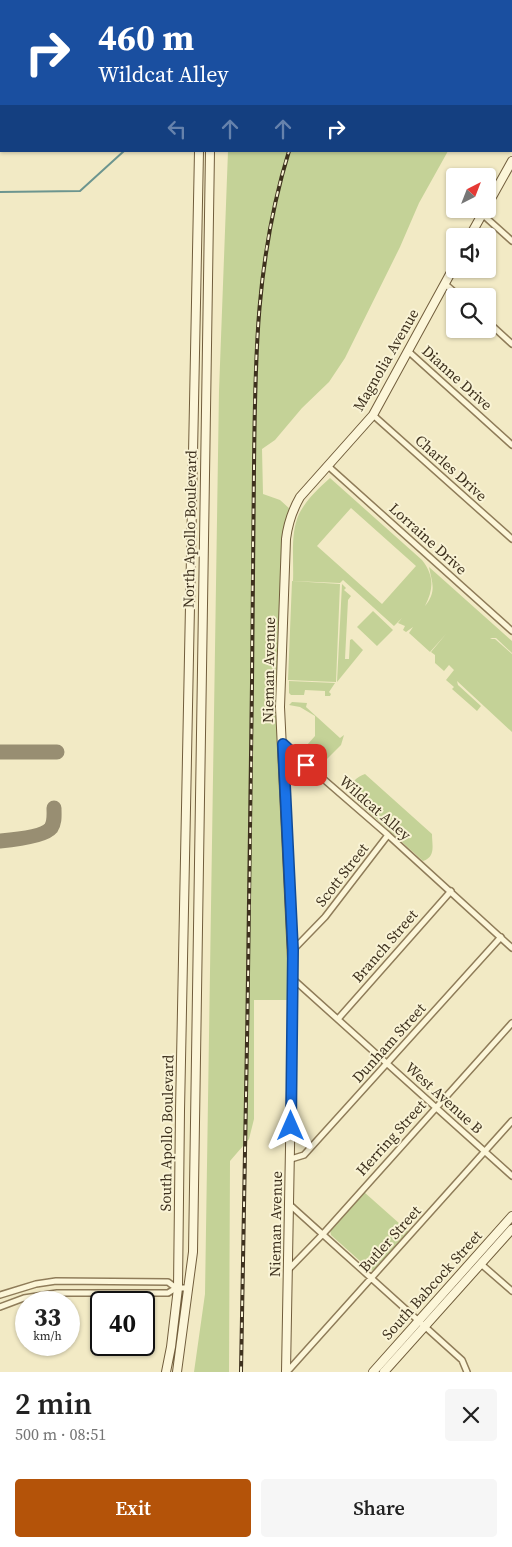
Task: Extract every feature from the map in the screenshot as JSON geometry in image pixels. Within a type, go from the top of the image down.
[{"type":"street","name":"North Apollo Boulevard","points":[[185,894],[199,152]]},
{"type":"street","name":"North Apollo Boulevard","points":[[197,907],[210,152]]},
{"type":"street","points":[[496,190],[512,161]]},
{"type":"street","points":[[490,218],[512,241]]},
{"type":"street","name":"Magnolia Avenue","points":[[294,508],[300,497],[373,415],[448,278]]},
{"type":"street","points":[[445,284],[450,288]]},
{"type":"street","points":[[496,329],[512,344]]},
{"type":"street","name":"Dianne Drive","points":[[408,351],[512,445]]},
{"type":"street","name":"Charles Drive","points":[[373,415],[512,540]]},
{"type":"street","name":"Lorraine Drive","points":[[328,466],[511,627]]},
{"type":"street","name":"Nieman Avenue","points":[[287,1372],[293,950],[280,707],[286,539],[288,522],[294,508]]},
{"type":"street","name":"Wildcat Alley","points":[[283,744],[451,891],[512,948]]},
{"type":"street","name":"Scott Street","points":[[293,950],[325,917],[388,835]]},
{"type":"street","name":"Branch Street","points":[[338,1019],[451,891]]},
{"type":"street","name":"South Apollo Boulevard","points":[[166,1372],[171,1347],[177,1288],[185,894]]},
{"type":"street","name":"South Apollo Boulevard","points":[[177,1372],[192,1252],[197,907]]},
{"type":"street","name":"Dunham Street","points":[[291,1159],[304,1155],[501,937]]},
{"type":"street","name":"West Avenue B","points":[[293,978],[512,1176]]},
{"type":"street","name":"Herring Street","points":[[288,1270],[323,1234],[512,1023]]},
{"type":"street","name":"Butler Street","points":[[287,1372],[512,1122]]},
{"type":"street","points":[[289,1204],[462,1360],[467,1372]]},
{"type":"street","name":"South Babcock Street","points":[[384,1372],[512,1216]]},
{"type":"street","name":"South Babcock Street","points":[[372,1372],[482,1264],[512,1229]]},
{"type":"street","points":[[482,1264],[512,1291]]},
{"type":"street","points":[[0,1295],[36,1284],[56,1281],[168,1282],[177,1288]]},
{"type":"street","points":[[0,1307],[24,1298],[57,1293],[168,1293],[177,1288],[189,1288]]},
{"type":"green space","points":[[228,152],[447,152],[419,203],[400,247],[345,358],[329,382],[302,408],[275,440],[262,449],[263,494],[280,500],[290,509],[277,707],[290,1000],[254,1000],[254,1119],[249,1139],[230,1161],[229,1372],[194,1372],[205,1294],[219,391]]},
{"type":"green space","points":[[330,478],[422,560],[431,577],[429,567],[512,641],[512,653],[496,638],[490,639],[495,639],[512,654],[512,732],[457,681],[458,685],[481,706],[477,711],[452,689],[454,687],[446,680],[454,670],[449,665],[444,671],[435,663],[435,655],[431,652],[446,634],[430,652],[409,633],[413,627],[406,632],[403,630],[405,626],[398,623],[402,618],[394,626],[343,580],[340,583],[293,581],[293,538],[296,521],[313,494]],"holes":[[[351,508],[416,566],[382,604],[317,546]],[[431,577],[431,596],[425,606],[430,594]]]},
{"type":"green space","points":[[292,581],[340,584],[336,682],[288,680]]},
{"type":"green space","points":[[342,584],[346,588],[344,590],[351,596],[348,600],[345,659],[349,659],[350,640],[352,639],[363,650],[337,682]]},
{"type":"green space","points":[[373,611],[393,630],[377,646],[357,627]]},
{"type":"green space","points":[[289,681],[335,683],[329,692],[330,696],[325,696],[325,691],[305,690],[304,695],[291,695],[289,693]]},
{"type":"green space","points":[[292,702],[307,703],[306,707],[340,738],[344,735],[341,745],[325,761],[307,745],[315,736],[315,716],[300,707],[289,705]]},
{"type":"green space","points":[[365,774],[432,834],[432,854],[430,857],[423,861],[351,796],[350,792],[353,782]]},
{"type":"green space","points":[[364,1192],[409,1232],[374,1271],[370,1270],[331,1235],[330,1230]]},
{"type":"waterway","points":[[0,192],[80,191],[123,152]]},
{"type":"taxiway","points":[[0,752],[57,752]]},
{"type":"taxiway","points":[[0,841],[27,838],[47,831],[53,823],[54,808]]},
{"type":"railway","points":[[241,1372],[250,855],[255,387],[264,269],[278,191],[289,152]]},
{"type":"route","points":[[291,1126],[293,950],[283,744],[306,765]]}]
